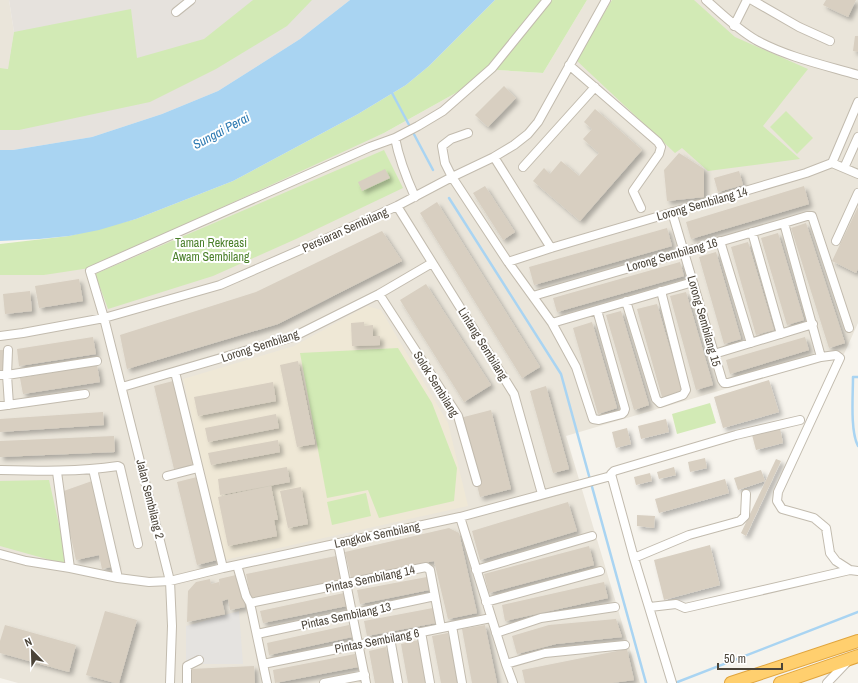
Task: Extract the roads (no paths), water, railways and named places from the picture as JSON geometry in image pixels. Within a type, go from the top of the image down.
[{"type":"highway","points":[[731,683],[857,641]]},
{"type":"highway","points":[[780,683],[854,657]]},
{"type":"street","points":[[176,12],[191,0]]},
{"type":"street","points":[[415,196],[403,171],[395,138],[438,115],[492,68],[547,0]]},
{"type":"street","name":"Persiaran Sembilang","points":[[0,336],[104,318],[220,285],[397,206],[494,157],[514,145],[528,134],[538,122],[606,0]]},
{"type":"street","points":[[706,0],[734,26],[757,40],[793,56],[858,75]]},
{"type":"street","points":[[734,26],[747,0]]},
{"type":"street","points":[[752,0],[799,27],[830,41]]},
{"type":"street","points":[[570,65],[658,142],[661,147],[659,154],[633,191],[642,208]]},
{"type":"street","points":[[523,167],[595,87]]},
{"type":"street","points":[[858,102],[832,162],[858,174]]},
{"type":"street","points":[[468,133],[451,139],[442,146],[446,163],[452,177],[508,262],[552,323],[576,367],[593,419],[596,420],[624,412],[598,310]]},
{"type":"street","points":[[844,168],[858,137]]},
{"type":"street","name":"Jalan Sembilang 2","points":[[170,683],[172,626],[170,580],[122,387],[90,271],[370,147],[395,138]]},
{"type":"street","points":[[494,157],[551,248]]},
{"type":"street","name":"Lorong Sembilang 14","points":[[508,262],[806,173],[832,162]]},
{"type":"street","points":[[836,240],[858,193]]},
{"type":"street","name":"Lintang Sembilang","points":[[397,206],[514,394],[542,494]]},
{"type":"street","name":"Lorong Sembilang 15","points":[[672,212],[724,383],[728,384],[821,356]]},
{"type":"street","name":"Lorong Sembilang 16","points":[[533,296],[720,241],[812,216],[849,328]]},
{"type":"street","points":[[784,223],[821,356],[836,356],[840,358],[778,492],[777,501],[782,509],[814,518],[826,528],[830,553],[836,561],[854,571]]},
{"type":"street","points":[[752,232],[781,334]]},
{"type":"street","points":[[720,241],[751,343]]},
{"type":"street","name":"Lorong Sembilang","points":[[122,387],[293,338],[379,294],[432,263]]},
{"type":"street","points":[[552,323],[693,282]]},
{"type":"street","points":[[626,301],[656,399],[660,403],[683,395],[686,390],[660,291]]},
{"type":"street","name":"Solok Sembilang","points":[[379,294],[458,416],[477,482]]},
{"type":"street","points":[[714,354],[813,324]]},
{"type":"street","points":[[8,350],[4,375],[9,405]]},
{"type":"street","points":[[4,375],[97,361]]},
{"type":"street","points":[[175,372],[222,568]]},
{"type":"street","points":[[0,406],[85,394]]},
{"type":"street","name":"Lengkok Sembilang","points":[[0,554],[26,561],[118,578],[149,582],[170,580],[460,517],[599,480],[611,476],[614,471],[736,436],[800,420]]},
{"type":"street","points":[[0,470],[57,472],[120,467],[138,544]]},
{"type":"street","points":[[167,476],[198,468]]},
{"type":"street","points":[[93,470],[118,578]]},
{"type":"street","points":[[57,472],[70,568]]},
{"type":"street","points":[[611,476],[671,680]]},
{"type":"street","points":[[634,558],[689,535],[740,521],[745,516],[746,494]]},
{"type":"street","points":[[460,517],[513,683]]},
{"type":"street","points":[[476,570],[592,536]]},
{"type":"street","points":[[324,683],[366,679],[354,614],[338,543]]},
{"type":"street","points":[[237,565],[246,596],[250,603],[267,683]]},
{"type":"street","name":"Pintas Sembilang 14","points":[[250,603],[426,567],[430,570],[441,628]]},
{"type":"street","points":[[486,602],[600,571]]},
{"type":"street","points":[[650,607],[676,604],[686,608],[854,571]]},
{"type":"street","name":"Pintas Sembilang 13","points":[[257,634],[435,596]]},
{"type":"street","points":[[496,633],[541,618],[615,607]]},
{"type":"street","name":"Pintas Sembilang 6","points":[[263,664],[491,618]]},
{"type":"street","points":[[452,626],[462,683]]},
{"type":"street","points":[[421,632],[430,683]]},
{"type":"street","points":[[390,638],[398,683]]},
{"type":"street","points":[[506,664],[545,653],[625,645]]},
{"type":"street","points":[[827,683],[854,657]]},
{"type":"street","points":[[187,683],[187,666],[199,660]]},
{"type":"water","name":"Sungai Perai","points":[[350,0],[495,0],[429,66],[406,85],[358,114],[233,181],[136,219],[99,230],[69,236],[0,241],[0,150],[13,150],[92,137],[162,114],[218,91],[300,39]]},
{"type":"waterway","points":[[391,91],[433,170]]},
{"type":"waterway","points":[[449,198],[561,374],[646,683]]},
{"type":"waterway","points":[[858,377],[853,377],[852,403],[855,439],[858,446]]},
{"type":"waterway","points":[[675,683],[858,612]]},
{"type":"park label","name":"Taman Rekreasi Awam Sembilang","points":[[211,250]]}]
